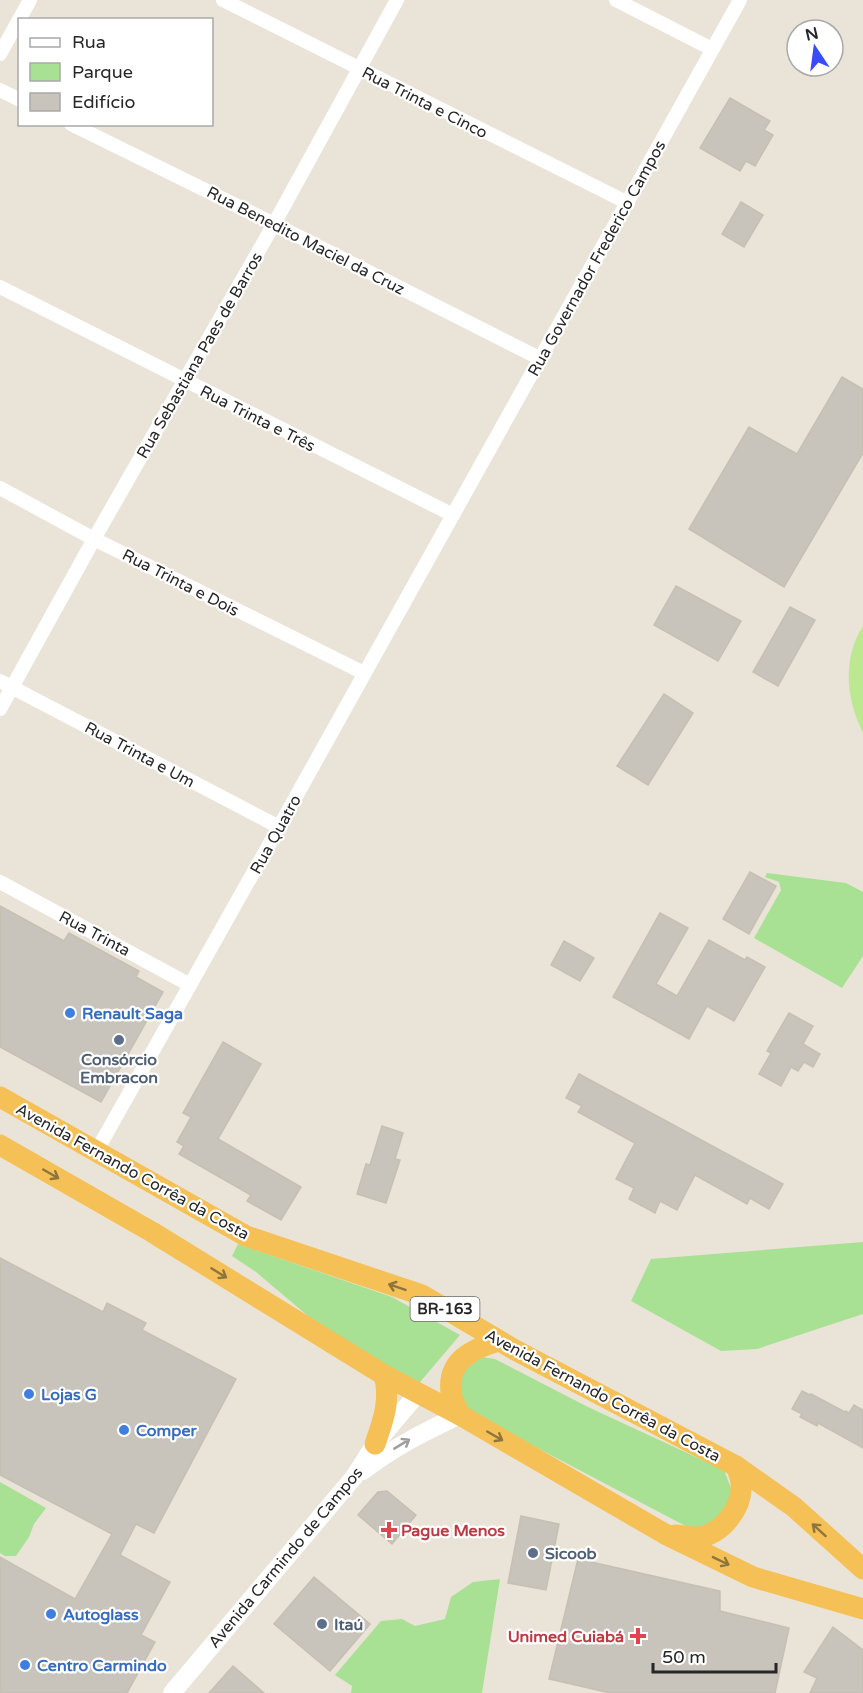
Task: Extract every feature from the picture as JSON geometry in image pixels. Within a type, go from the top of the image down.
[{"type":"highway","name":"Avenida Fernando Corrêa da Costa","points":[[0,1097],[246,1236],[422,1295],[500,1341],[736,1466],[794,1508],[863,1569]]},
{"type":"highway","points":[[0,1145],[152,1232],[384,1375],[460,1415],[665,1534],[753,1577],[863,1609]]},
{"type":"highway","points":[[419,1392],[477,1347],[500,1341]]},
{"type":"highway","points":[[460,1360],[451,1379],[451,1394],[460,1415]]},
{"type":"highway","points":[[375,1444],[387,1402],[384,1375]]},
{"type":"highway","points":[[665,1534],[699,1537],[714,1532],[732,1516],[740,1497],[741,1483],[736,1466]]},
{"type":"main road","name":"Avenida Carmindo de Campos","points":[[172,1693],[354,1477],[375,1444],[419,1392]]},
{"type":"main road","points":[[354,1477],[415,1436],[460,1415]]},
{"type":"street","points":[[20,18],[30,0]]},
{"type":"street","name":"Rua Trinta e Cinco","points":[[223,0],[628,203]]},
{"type":"street","name":"Rua Sebastiana Paes de Barros","points":[[0,709],[6,684],[94,538],[274,224],[397,0]]},
{"type":"street","points":[[616,0],[712,49]]},
{"type":"street","name":"Rua Governador Frederico Campos","points":[[453,515],[740,0]]},
{"type":"street","points":[[0,54],[18,22]]},
{"type":"street","points":[[0,90],[18,99]]},
{"type":"street","name":"Rua Benedito Maciel da Cruz","points":[[74,126],[540,358]]},
{"type":"street","name":"Rua Trinta e Três","points":[[0,287],[453,515]]},
{"type":"street","name":"Rua Trinta e Dois","points":[[0,488],[364,674]]},
{"type":"street","name":"Rua Quatro","points":[[96,1152],[453,515]]},
{"type":"street","name":"Rua Trinta e Um","points":[[6,684],[279,827]]},
{"type":"street","name":"Rua Trinta","points":[[0,882],[190,985]]},
{"type":"green space","points":[[863,626],[863,733],[850,693],[849,665],[856,639]]},
{"type":"green space","points":[[767,873],[846,883],[863,892],[863,956],[842,988],[754,938],[781,890],[779,882],[765,877]]},
{"type":"green space","points":[[863,1242],[863,1314],[757,1349],[721,1351],[631,1301],[651,1259]]},
{"type":"green space","points":[[238,1244],[392,1297],[460,1335],[415,1388],[315,1322],[256,1272],[232,1256]]},
{"type":"green space","points":[[482,1357],[495,1359],[588,1407],[724,1470],[734,1496],[720,1522],[695,1531],[467,1411],[461,1401],[458,1388],[459,1376],[465,1366]]},
{"type":"green space","points":[[0,1482],[46,1508],[16,1556],[5,1556],[0,1553]]},
{"type":"green space","points":[[500,1579],[482,1693],[351,1693],[352,1686],[335,1675],[381,1621],[402,1619],[415,1626],[445,1619],[451,1597],[473,1582]]},
{"type":"building","points":[[730,98],[770,121],[764,130],[773,135],[755,166],[746,161],[740,171],[700,148]]},
{"type":"building","points":[[741,202],[763,215],[744,247],[722,234]]},
{"type":"building","points":[[842,377],[863,389],[863,453],[784,587],[689,529],[749,427],[797,454]]},
{"type":"building","points":[[676,586],[741,621],[718,661],[654,625]]},
{"type":"building","points":[[790,607],[815,620],[778,686],[753,672]]},
{"type":"building","points":[[664,694],[693,713],[648,785],[617,766]]},
{"type":"building","points":[[750,872],[776,886],[749,934],[723,919]]},
{"type":"building","points":[[0,906],[64,941],[69,933],[139,971],[136,977],[163,992],[101,1102],[0,1047]]},
{"type":"building","points":[[660,913],[688,928],[656,984],[677,996],[709,940],[745,960],[747,957],[765,967],[734,1021],[707,1006],[689,1039],[613,997]]},
{"type":"building","points":[[564,941],[594,958],[580,981],[551,965]]},
{"type":"building","points":[[789,1013],[813,1026],[803,1044],[820,1054],[813,1067],[804,1062],[798,1071],[791,1067],[781,1086],[759,1074],[771,1053],[767,1051]]},
{"type":"building","points":[[223,1042],[261,1064],[218,1139],[301,1187],[281,1220],[247,1201],[251,1195],[179,1154],[184,1146],[177,1142],[191,1117],[183,1113]]},
{"type":"building","points":[[579,1074],[783,1184],[769,1209],[750,1198],[747,1204],[695,1175],[677,1210],[660,1201],[655,1213],[629,1199],[634,1188],[616,1179],[635,1143],[578,1112],[582,1106],[566,1098]]},
{"type":"building","points":[[382,1126],[403,1133],[395,1159],[400,1160],[386,1203],[357,1194],[366,1164],[370,1165]]},
{"type":"building","points":[[0,1258],[103,1312],[107,1303],[146,1323],[142,1330],[236,1379],[154,1533],[136,1524],[120,1555],[170,1582],[141,1635],[155,1642],[127,1693],[0,1693],[0,1557],[75,1599],[112,1534],[0,1475]]},
{"type":"building","points":[[802,1391],[845,1412],[849,1413],[854,1405],[863,1410],[863,1448],[818,1423],[817,1426],[800,1417],[802,1414],[792,1409]]},
{"type":"building","name":"Pague Menos","points":[[387,1491],[416,1515],[392,1544],[358,1515],[378,1492]]},
{"type":"building","name":"Sicoob","points":[[521,1516],[559,1524],[546,1590],[508,1583]]},
{"type":"building","points":[[578,1559],[720,1591],[720,1611],[789,1628],[775,1693],[610,1693],[549,1679]]},
{"type":"building","name":"Itaú","points":[[314,1577],[370,1624],[330,1671],[274,1624]]},
{"type":"building","points":[[833,1627],[863,1650],[863,1693],[810,1693],[817,1678],[804,1672]]},
{"type":"building","points":[[233,1666],[264,1693],[209,1693]]},
{"type":"place","name":"Renault Saga","points":[[70,1013]]},
{"type":"place","name":"Consórcio Embracon","points":[[119,1040]]},
{"type":"place","name":"Lojas G","points":[[29,1394]]},
{"type":"place","name":"Comper","points":[[124,1430]]},
{"type":"place","name":"Pague Menos","points":[[389,1530]]},
{"type":"place","name":"Sicoob","points":[[533,1553]]},
{"type":"place","name":"Autoglass","points":[[51,1614]]},
{"type":"place","name":"Itaú","points":[[322,1624]]},
{"type":"place","name":"Unimed Cuiabá","points":[[638,1636]]},
{"type":"place","name":"Centro Carmindo","points":[[25,1665]]}]
